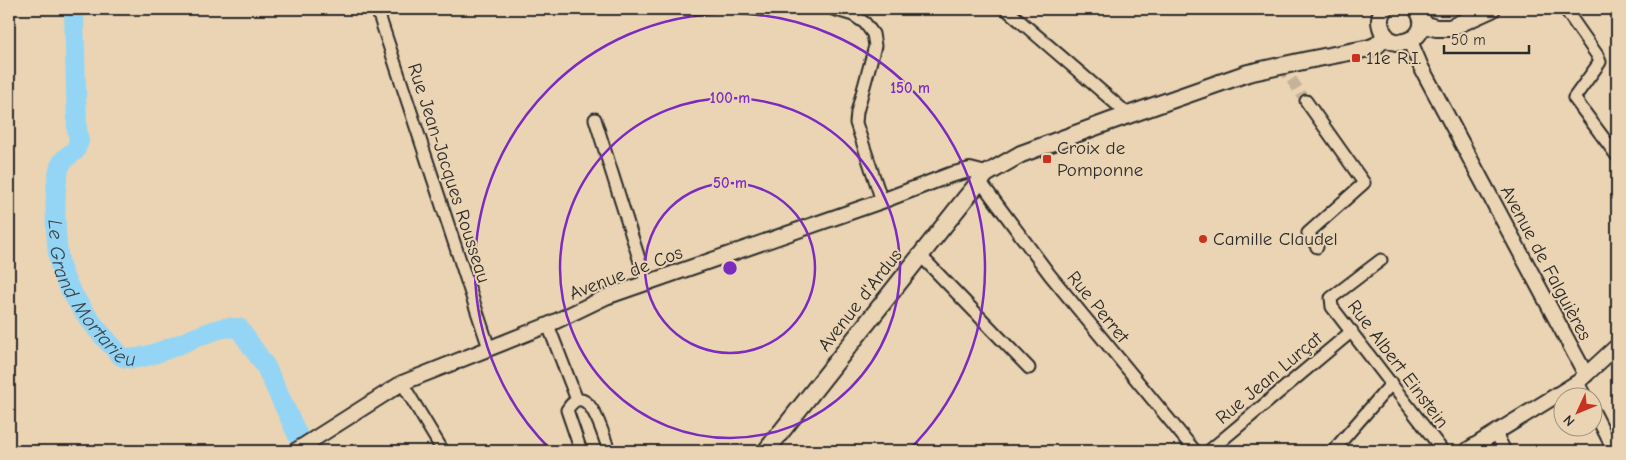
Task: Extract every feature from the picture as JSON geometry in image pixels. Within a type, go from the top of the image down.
[{"type":"main road","points":[[1384,9],[1380,18],[1380,25],[1386,36],[1397,43],[1410,41],[1418,34],[1420,17],[1436,28],[1450,28],[1492,9]]},
{"type":"main road","points":[[983,178],[1021,154],[1129,115],[1248,74],[1370,48],[1377,45],[1386,36]]},
{"type":"main road","name":"Avenue d'Ardus","points":[[766,451],[983,178]]},
{"type":"street","name":"Rue Jean-Jacques Rousseau","points":[[376,9],[489,348]]},
{"type":"street","points":[[833,9],[853,14],[865,23],[873,34],[875,46],[857,112],[856,123],[882,201]]},
{"type":"street","points":[[1006,9],[1129,115]]},
{"type":"street","points":[[1565,9],[1600,62],[1574,98],[1617,156]]},
{"type":"street","name":"Avenue de Falguières","points":[[1410,41],[1421,67],[1582,378]]},
{"type":"street","points":[[1306,101],[1364,183],[1308,233],[1318,247]]},
{"type":"street","points":[[595,119],[647,284]]},
{"type":"street","name":"Avenue de Cos","points":[[296,451],[402,382],[548,325],[606,297],[950,176],[970,170],[983,178]]},
{"type":"street","name":"Rue Perret","points":[[983,178],[1050,275],[1195,451]]},
{"type":"street","points":[[921,256],[1029,368]]},
{"type":"street","name":"Rue Albert Einstein","points":[[1381,260],[1331,298],[1332,306],[1443,451]]},
{"type":"street","points":[[548,325],[577,400]]},
{"type":"street","name":"Rue Jean Lurçat","points":[[1209,451],[1352,332]]},
{"type":"street","points":[[1466,451],[1582,378],[1617,346]]},
{"type":"street","points":[[1582,378],[1584,388]]},
{"type":"street","points":[[402,382],[443,451]]},
{"type":"street","points":[[1332,451],[1392,384]]},
{"type":"street","points":[[581,451],[567,410],[572,402],[577,400],[584,401],[595,412],[609,451]]},
{"type":"street","points":[[1604,432],[1614,451]]},
{"type":"street","points":[[1496,433],[1506,451]]},
{"type":"waterway","name":"Le Grand Mortarieu","points":[[74,9],[77,129],[79,141],[75,151],[61,164],[56,193],[58,254],[60,266],[68,285],[92,322],[123,357],[144,357],[214,330],[239,328],[266,367],[305,451]]},
{"type":"tunnel","points":[[1282,66],[1306,101]]},
{"type":"place","name":"11e R.I.","points":[[1356,58]]},
{"type":"place","name":"Croix de Pomponne","points":[[1047,159]]},
{"type":"place","name":"Camille Claudel","points":[[1203,239]]}]
